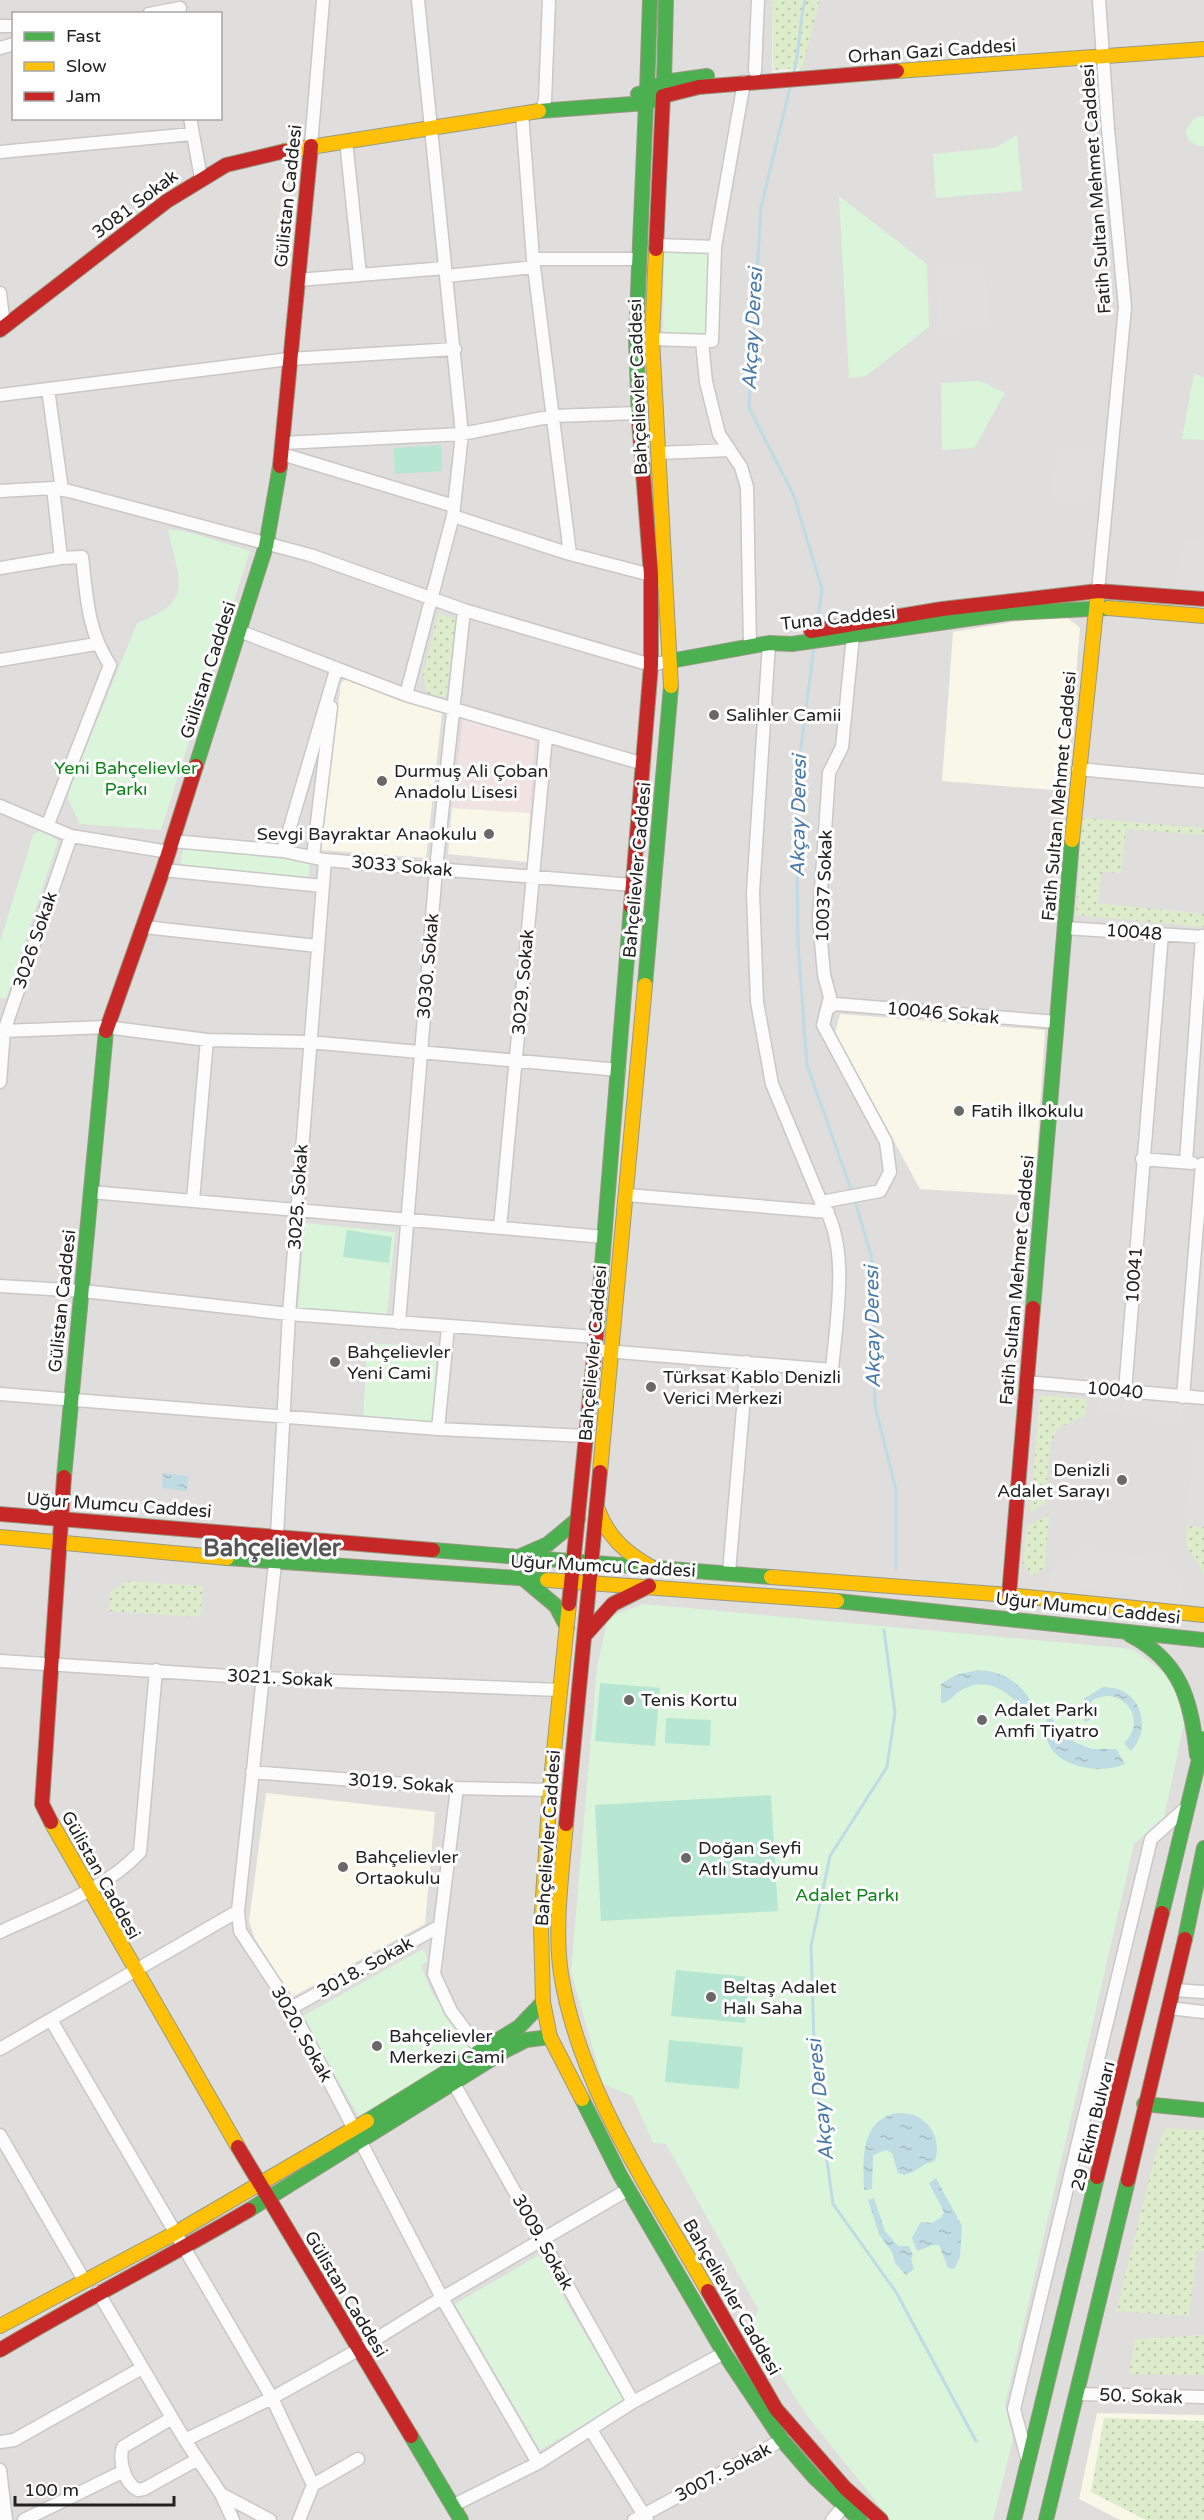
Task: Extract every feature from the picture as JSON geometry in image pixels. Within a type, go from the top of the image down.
[{"type":"street","name":"Gülistan Caddesi","points":[[323,0],[283,449],[266,546],[163,870],[106,1027],[59,1543],[42,1804],[88,1890],[259,2184],[460,2520]]},
{"type":"street","points":[[406,695],[434,597],[454,511],[462,434],[455,350],[429,128],[418,0]]},
{"type":"street","points":[[542,110],[545,100],[549,0]]},
{"type":"street","name":"Bahçelievler Caddesi","points":[[650,0],[636,338],[638,413],[651,575],[651,665],[620,1070],[587,1436],[572,1561],[550,1790],[541,1927],[543,2002],[550,2037],[629,2189],[724,2353],[782,2440],[843,2507],[860,2520]]},
{"type":"street","points":[[647,97],[664,82],[666,0]]},
{"type":"street","points":[[755,71],[758,0]]},
{"type":"street","name":"Fatih Sultan Mehmet Caddesi","points":[[1009,1595],[1078,769],[1098,591],[1125,307],[1108,129],[1099,0]]},
{"type":"street","points":[[158,12],[180,7]]},
{"type":"street","name":"Orhan Gazi Caddesi","points":[[647,97],[786,74],[1104,51],[1204,39]]},
{"type":"street","name":"Orhan Gazi Caddesi","points":[[1104,51],[1204,49]]},
{"type":"street","name":"Orhan Gazi Caddesi","points":[[664,82],[755,71],[786,74]]},
{"type":"street","name":"Bahçelievler Caddesi","points":[[664,82],[652,339],[671,687],[627,1195],[560,1890],[561,1972],[573,2030],[605,2110],[776,2409],[844,2488],[881,2520]]},
{"type":"street","points":[[652,339],[712,341],[715,247],[744,82]]},
{"type":"street","name":"3081 Sokak","points":[[2,328],[167,201],[201,178],[226,165],[311,146],[542,110],[606,104],[647,97]]},
{"type":"street","points":[[522,114],[533,263],[570,555]]},
{"type":"street","points":[[190,120],[201,178]]},
{"type":"street","points":[[0,153],[192,134]]},
{"type":"street","points":[[346,141],[360,275]]},
{"type":"street","points":[[655,245],[715,247]]},
{"type":"street","points":[[298,280],[446,272],[533,263],[639,259]]},
{"type":"street","points":[[0,293],[2,328]]},
{"type":"street","points":[[702,341],[705,382],[719,434],[741,467],[747,487],[750,646]]},
{"type":"street","points":[[0,396],[290,359],[455,350]]},
{"type":"street","points":[[48,389],[58,489],[61,558]]},
{"type":"street","points":[[283,449],[462,434],[553,416],[638,413]]},
{"type":"street","points":[[283,449],[570,555],[651,575]]},
{"type":"street","points":[[658,453],[730,450]]},
{"type":"street","points":[[0,491],[58,489],[266,546],[310,555],[434,597],[464,610],[651,665],[670,662]]},
{"type":"street","points":[[0,568],[61,558],[82,557],[89,617],[96,644],[110,665],[48,824]]},
{"type":"street","name":"Tuna Caddesi","points":[[849,632],[1015,599],[1098,591],[1204,599]]},
{"type":"street","name":"Tuna Caddesi","points":[[670,662],[792,639],[1009,613],[1095,607],[1204,616]]},
{"type":"street","name":"3030. Sokak","points":[[399,1323],[436,869],[464,610]]},
{"type":"street","points":[[239,631],[406,695],[644,764]]},
{"type":"street","name":"10037 Sokak","points":[[825,1207],[880,1191],[890,1172],[885,1142],[823,1025],[823,1018],[830,1007],[830,998],[824,975],[820,896],[829,773],[842,747],[849,632]]},
{"type":"street","points":[[0,1286],[83,1291],[289,1314],[448,1327],[595,1344],[612,1351],[832,1370],[840,1264],[825,1207],[772,1084],[757,1002],[753,892],[770,643]]},
{"type":"street","points":[[0,660],[96,644]]},
{"type":"street","points":[[283,851],[336,670]]},
{"type":"street","points":[[313,856],[336,670]]},
{"type":"street","name":"3029. Sokak","points":[[500,1228],[546,737]]},
{"type":"street","points":[[1078,769],[1204,780]]},
{"type":"street","name":"3033 Sokak","points":[[0,806],[48,824],[71,836],[170,847],[283,851],[325,860],[633,885]]},
{"type":"street","name":"3026 Sokak","points":[[0,1082],[3,1026],[71,836]]},
{"type":"street","name":"3025. Sokak","points":[[277,1535],[289,1314],[325,860]]},
{"type":"street","points":[[163,870],[323,886]]},
{"type":"street","points":[[144,927],[317,946]]},
{"type":"street","name":"10048","points":[[1065,928],[1203,937]]},
{"type":"street","name":"10041","points":[[1125,1391],[1162,934]]},
{"type":"street","points":[[1186,1162],[1203,937]]},
{"type":"street","name":"10046 Sokak","points":[[830,1007],[835,1004],[1057,1022]]},
{"type":"street","points":[[3,1026],[106,1027],[207,1040],[309,1042],[421,1054],[620,1070]]},
{"type":"street","points":[[193,1200],[207,1040]]},
{"type":"street","points":[[1142,1159],[1203,1164],[1183,1396]]},
{"type":"street","points":[[91,1192],[604,1237]]},
{"type":"street","points":[[627,1195],[825,1207]]},
{"type":"street","points":[[438,1429],[448,1327]]},
{"type":"street","points":[[729,1572],[747,1362]]},
{"type":"street","name":"10040","points":[[1026,1382],[1204,1398]]},
{"type":"street","points":[[0,1394],[438,1429],[587,1436]]},
{"type":"street","points":[[597,1505],[607,1531],[614,1541],[628,1554],[651,1567]]},
{"type":"street","name":"Uğur Mumcu Caddesi","points":[[0,1514],[277,1535],[516,1558],[729,1572],[1009,1595],[1204,1615]]},
{"type":"street","points":[[516,1558],[548,1544],[578,1519]]},
{"type":"street","name":"Uğur Mumcu Caddesi","points":[[0,1537],[275,1563],[650,1586],[927,1609],[1204,1640]]},
{"type":"street","name":"3020. Sokak","points":[[275,1563],[238,1911],[240,1931],[291,2008],[441,2298],[538,2463]]},
{"type":"street","points":[[525,1580],[549,1598],[567,1627]]},
{"type":"street","points":[[584,1638],[606,1607],[621,1597],[650,1586]]},
{"type":"street","points":[[1180,1613],[1204,1603]]},
{"type":"street","points":[[1112,1628],[1150,1644],[1176,1671],[1192,1710],[1199,1767]]},
{"type":"street","name":"3021. Sokak","points":[[0,1661],[261,1678],[560,1690]]},
{"type":"street","points":[[0,1932],[88,1890],[123,1870],[140,1852],[156,1670]]},
{"type":"street","name":"29 Ekim Bulvarı","points":[[1014,2520],[1190,1805],[1204,1739]]},
{"type":"street","name":"3019. Sokak","points":[[252,1772],[457,1788],[550,1790]]},
{"type":"street","name":"3018. Sokak","points":[[457,1788],[434,1974],[451,2011],[482,2050]]},
{"type":"street","points":[[1028,2461],[1014,2409],[1151,1839],[1190,1805]]},
{"type":"street","points":[[1046,2520],[1078,2394],[1144,2104],[1174,1990],[1204,1848]]},
{"type":"street","points":[[0,2049],[238,1911]]},
{"type":"street","name":"3018. Sokak","points":[[291,2008],[440,1926]]},
{"type":"street","points":[[1174,1990],[1204,1992]]},
{"type":"street","points":[[0,2350],[98,2292],[186,2247],[268,2199],[356,2135],[519,2027],[543,2002]]},
{"type":"street","points":[[1169,2008],[1204,2012]]},
{"type":"street","points":[[51,2020],[186,2247],[272,2398],[313,2485]]},
{"type":"street","points":[[0,2326],[177,2232],[259,2184],[356,2135],[526,2040],[550,2037]]},
{"type":"street","name":"3009. Sokak","points":[[453,2082],[633,2402]]},
{"type":"street","points":[[1144,2104],[1204,2110]]},
{"type":"street","points":[[0,2135],[84,2280]]},
{"type":"street","points":[[185,2440],[272,2398],[358,2350],[441,2298],[543,2241],[629,2189]]},
{"type":"street","points":[[98,2292],[185,2440],[221,2494],[233,2520]]},
{"type":"street","points":[[452,2506],[538,2463],[633,2402],[724,2353]]},
{"type":"street","points":[[0,2442],[14,2440],[142,2368]]},
{"type":"street","name":"50. Sokak","points":[[1078,2394],[1204,2397]]},
{"type":"street","points":[[172,2418],[123,2447],[121,2461],[133,2487],[141,2490],[198,2459]]},
{"type":"street","points":[[591,2430],[641,2518]]},
{"type":"street","name":"3007. Sokak","points":[[641,2518],[782,2440]]},
{"type":"street","points":[[299,2520],[313,2485],[358,2459]]},
{"type":"street","points":[[0,2470],[6,2520]]},
{"type":"street","points":[[24,2520],[124,2471]]},
{"type":"street","points":[[221,2494],[270,2520]]},
{"type":"street","points":[[832,2520],[843,2507]]},
{"type":"shaded area","points":[[0,0],[772,0],[772,73],[796,82],[819,0],[1204,0],[1204,2520],[0,2520]]},
{"type":"shaded area","points":[[985,268],[987,327],[939,332],[936,270]]},
{"type":"shaded area","points":[[1056,448],[1094,449],[1091,499],[1053,498]]},
{"type":"shaded area","points":[[1184,537],[1204,539],[1204,592],[1179,590]]},
{"type":"shaded area","points":[[1063,614],[1080,628],[1066,791],[942,781],[953,632]]},
{"type":"shaded area","name":"Durmuş Ali Çoban Anadolu Lisesi","points":[[348,678],[442,713],[426,858],[321,850],[341,683]]},
{"type":"shaded area","points":[[463,719],[535,739],[530,813],[452,808]]},
{"type":"shaded area","name":"Sevgi Bayraktar Anaokulu","points":[[452,808],[530,813],[527,862],[448,854]]},
{"type":"shaded area","name":"Fatih İlkokulu","points":[[840,1014],[1045,1030],[1034,1196],[920,1189],[835,1033]]},
{"type":"shaded area","points":[[1098,1398],[1182,1405],[1181,1420],[1097,1413]]},
{"type":"shaded area","points":[[1194,1444],[1204,1445],[1204,1527],[1187,1526]]},
{"type":"shaded area","points":[[1082,1549],[1163,1556],[1182,1581],[1181,1597],[1049,1587],[1050,1573]]},
{"type":"shaded area","name":"Bahçelievler Ortaokulu","points":[[266,1793],[435,1812],[425,1924],[292,1997],[255,1939],[249,1921]]},
{"type":"shaded area","points":[[603,2084],[632,2096],[653,2143],[666,2144],[758,2310],[750,2327],[744,2332]]},
{"type":"shaded area","points":[[1097,2413],[1204,2415],[1204,2520],[1120,2520],[1079,2499]]},
{"type":"green space","points":[[772,0],[820,0],[802,68],[773,70]]},
{"type":"green space","points":[[1204,116],[1204,146],[1197,146],[1188,140],[1186,130],[1194,118]]},
{"type":"green space","points":[[1017,135],[1022,191],[936,198],[933,154],[995,148]]},
{"type":"green space","points":[[839,196],[927,264],[929,327],[866,376],[849,378]]},
{"type":"green space","points":[[664,252],[711,253],[710,334],[663,333]]},
{"type":"green space","points":[[1194,373],[1204,378],[1204,440],[1182,439]]},
{"type":"green space","points":[[981,381],[1005,393],[974,448],[942,450],[941,383]]},
{"type":"green space","points":[[441,445],[442,471],[395,474],[393,448]]},
{"type":"green space","name":"Yeni Bahçelievler Parkı","points":[[168,529],[188,532],[250,551],[161,830],[80,824],[68,799],[70,787],[137,623],[156,615],[169,606],[176,597],[179,587]]},
{"type":"green space","points":[[438,613],[456,619],[446,697],[428,695],[423,675]]},
{"type":"green space","points":[[1083,818],[1204,828],[1204,835],[1126,829],[1121,873],[1102,872],[1098,903],[1204,914],[1204,927],[1076,915]]},
{"type":"green space","points":[[42,829],[58,841],[6,999],[0,998],[0,942],[33,835]]},
{"type":"green space","points":[[187,848],[310,862],[308,879],[184,865],[180,863],[183,850]]},
{"type":"green space","points":[[305,1223],[395,1232],[387,1315],[298,1310]]},
{"type":"green space","points":[[347,1230],[392,1237],[389,1263],[343,1257]]},
{"type":"green space","points":[[367,1343],[437,1347],[433,1423],[363,1420]]},
{"type":"green space","points":[[1040,1395],[1087,1399],[1086,1415],[1058,1428],[1050,1446],[1045,1504],[1030,1512]]},
{"type":"green space","points":[[1049,1514],[1045,1567],[1032,1577],[1023,1564],[1027,1527]]},
{"type":"green space","points":[[1187,1526],[1204,1527],[1204,1574],[1186,1545]]},
{"type":"green space","points":[[127,1581],[203,1586],[200,1617],[109,1611],[110,1592]]},
{"type":"green space","name":"Adalet Parkı","points":[[643,1604],[1133,1649],[1163,1672],[1179,1697],[1184,1724],[1164,1817],[1134,1844],[1005,2405],[1013,2439],[993,2520],[891,2520],[808,2417],[750,2327],[758,2309],[666,2144],[653,2143],[632,2096],[603,2084],[571,1972],[597,1667],[608,1618]]},
{"type":"green space","points":[[600,1683],[660,1688],[655,1746],[595,1741]]},
{"type":"green space","points":[[666,1718],[711,1720],[710,1746],[665,1743]]},
{"type":"green space","name":"Doğan Seyfi Atlı Stadyumu","points":[[771,1795],[778,1911],[601,1921],[595,1805]]},
{"type":"green space","points":[[423,1949],[428,1960],[421,1966],[432,1993],[472,2050],[360,2118],[301,2017]]},
{"type":"green space","name":"Beltaş Adalet Halı Saha","points":[[676,1970],[750,1977],[745,2023],[671,2016]]},
{"type":"green space","name":"Beltaş Adalet Halı Saha","points":[[669,2040],[743,2047],[739,2089],[665,2082]]},
{"type":"green space","points":[[1165,2128],[1204,2130],[1204,2251],[1197,2251],[1189,2316],[1116,2311],[1156,2152]]},
{"type":"green space","points":[[539,2255],[624,2401],[540,2450],[455,2304]]},
{"type":"green space","points":[[1204,2335],[1204,2375],[1129,2374],[1135,2339]]},
{"type":"green space","points":[[1104,2418],[1204,2421],[1204,2520],[1146,2520],[1091,2492]]},
{"type":"water","points":[[163,1473],[188,1476],[187,1491],[162,1488]]},
{"type":"water","points":[[978,1670],[1004,1676],[1018,1685],[1034,1707],[1032,1719],[1009,1695],[981,1684],[960,1691],[946,1702],[941,1703],[941,1684],[956,1675]]},
{"type":"water","points":[[1101,1688],[1114,1688],[1124,1692],[1133,1699],[1138,1708],[1142,1718],[1142,1729],[1131,1751],[1124,1743],[1131,1734],[1134,1724],[1133,1715],[1122,1701],[1104,1696],[1093,1700],[1087,1709],[1090,1720],[1085,1722],[1081,1709],[1084,1699]]},
{"type":"water","points":[[1047,1712],[1062,1732],[1076,1743],[1092,1749],[1116,1749],[1125,1764],[1103,1769],[1078,1766],[1067,1762],[1050,1746],[1046,1735]]},
{"type":"water","points":[[897,2113],[916,2116],[930,2126],[936,2142],[935,2161],[904,2175],[898,2173],[892,2153],[886,2150],[873,2155],[872,2189],[864,2190],[864,2154],[870,2133],[885,2117]]},
{"type":"water","points":[[936,2178],[962,2226],[960,2257],[954,2269],[948,2268],[939,2245],[917,2251],[912,2238],[921,2222],[932,2223],[942,2217],[944,2212],[929,2183]]},
{"type":"water","points":[[874,2198],[885,2231],[898,2246],[909,2246],[913,2255],[911,2259],[914,2269],[906,2275],[895,2263],[892,2252],[879,2234],[868,2200]]},
{"type":"waterway","name":"Akçay Deresi","points":[[794,72],[805,0]]},
{"type":"waterway","name":"Akçay Deresi","points":[[791,84],[761,207],[749,408],[794,496],[822,589],[817,625]]},
{"type":"waterway","name":"Akçay Deresi","points":[[814,647],[796,786],[798,943],[807,1065],[852,1192]]},
{"type":"waterway","name":"Akçay Deresi","points":[[854,1198],[872,1258],[875,1406],[896,1490],[896,1569]]},
{"type":"waterway","name":"Akçay Deresi","points":[[884,1630],[895,1713],[887,1767],[830,1856],[811,1946],[815,2074],[833,2204],[896,2292],[976,2441]]},
{"type":"traffic: fast","points":[[638,94],[647,92],[650,0]]},
{"type":"traffic: fast","points":[[666,0],[664,82],[707,76]]},
{"type":"traffic: fast","points":[[539,111],[646,103],[663,96],[664,82],[647,92],[646,103],[636,338],[639,421]]},
{"type":"traffic: fast","points":[[196,766],[266,546],[280,466]]},
{"type":"traffic: fast","points":[[670,661],[769,643],[792,644],[1009,613],[1108,608]]},
{"type":"traffic: fast","points":[[645,985],[671,686]]},
{"type":"traffic: fast","points":[[1033,1308],[1072,840]]},
{"type":"traffic: fast","points":[[597,1327],[631,907]]},
{"type":"traffic: fast","points":[[64,1477],[106,1031]]},
{"type":"traffic: fast","points":[[516,1558],[548,1544],[578,1519]]},
{"type":"traffic: fast","points":[[433,1550],[771,1577]]},
{"type":"traffic: fast","points":[[227,1558],[547,1580]]},
{"type":"traffic: fast","points":[[525,1580],[556,1606],[567,1627]]},
{"type":"traffic: fast","points":[[837,1601],[1204,1640]]},
{"type":"traffic: fast","points":[[1130,1635],[1162,1658],[1181,1685],[1191,1717],[1197,1755]]},
{"type":"traffic: fast","points":[[1162,1913],[1204,1739]]},
{"type":"traffic: fast","points":[[1185,1939],[1204,1848]]},
{"type":"traffic: fast","points":[[367,2121],[519,2027],[543,2002]]},
{"type":"traffic: fast","points":[[249,2210],[506,2050],[526,2040],[550,2037]]},
{"type":"traffic: fast","points":[[582,2099],[620,2175],[724,2353],[782,2440],[815,2478],[860,2520]]},
{"type":"traffic: fast","points":[[1144,2104],[1204,2110]]},
{"type":"traffic: fast","points":[[1014,2520],[1097,2177]]},
{"type":"traffic: fast","points":[[1046,2520],[1128,2180]]},
{"type":"traffic: fast","points":[[411,2436],[461,2520]]},
{"type":"traffic: slow","points":[[897,71],[1204,49]]},
{"type":"traffic: slow","points":[[285,151],[539,111]]},
{"type":"traffic: slow","points":[[656,249],[652,339],[671,686]]},
{"type":"traffic: slow","points":[[1072,840],[1098,591]]},
{"type":"traffic: slow","points":[[1108,608],[1204,616]]},
{"type":"traffic: slow","points":[[600,1472],[645,985]]},
{"type":"traffic: slow","points":[[598,1510],[607,1528],[619,1543],[651,1567]]},
{"type":"traffic: slow","points":[[0,1537],[227,1558]]},
{"type":"traffic: slow","points":[[771,1577],[1009,1595],[1204,1615]]},
{"type":"traffic: slow","points":[[547,1580],[837,1601]]},
{"type":"traffic: slow","points":[[569,1604],[550,1790],[541,1927],[543,2002],[550,2037],[582,2099]]},
{"type":"traffic: slow","points":[[51,1822],[238,2147]]},
{"type":"traffic: slow","points":[[566,1824],[558,1938],[561,1974],[570,2017],[584,2058],[620,2138],[708,2291]]},
{"type":"traffic: slow","points":[[0,2326],[177,2232],[367,2121]]},
{"type":"traffic: jam","points":[[656,249],[663,96],[699,87],[897,71]]},
{"type":"traffic: jam","points":[[280,466],[311,146]]},
{"type":"traffic: jam","points":[[0,330],[167,201],[226,165],[285,151]]},
{"type":"traffic: jam","points":[[631,907],[651,665],[651,575],[639,421]]},
{"type":"traffic: jam","points":[[811,631],[942,609],[1098,591],[1204,599]]},
{"type":"traffic: jam","points":[[106,1031],[163,870],[196,766]]},
{"type":"traffic: jam","points":[[1009,1595],[1033,1308]]},
{"type":"traffic: jam","points":[[569,1604],[597,1327]]},
{"type":"traffic: jam","points":[[566,1824],[600,1472]]},
{"type":"traffic: jam","points":[[51,1822],[42,1804],[64,1477]]},
{"type":"traffic: jam","points":[[0,1514],[433,1550]]},
{"type":"traffic: jam","points":[[586,1634],[613,1604],[649,1586]]},
{"type":"traffic: jam","points":[[1097,2177],[1162,1913]]},
{"type":"traffic: jam","points":[[1128,2180],[1185,1939]]},
{"type":"traffic: jam","points":[[238,2147],[411,2436]]},
{"type":"traffic: jam","points":[[0,2350],[249,2210]]},
{"type":"traffic: jam","points":[[708,2291],[776,2409],[845,2488],[881,2520]]},
{"type":"place","name":"Salihler Camii","points":[[714,715]]},
{"type":"place","name":"Durmuş Ali Çoban Anadolu Lisesi","points":[[382,781]]},
{"type":"place","name":"Sevgi Bayraktar Anaokulu","points":[[489,834]]},
{"type":"place","name":"Fatih İlkokulu","points":[[959,1111]]},
{"type":"place","name":"Bahçelievler Yeni Cami","points":[[335,1362]]},
{"type":"place","name":"Türksat Kablo Denizli Verici Merkezi","points":[[651,1387]]},
{"type":"place","name":"Denizli Adalet Sarayı","points":[[1122,1480]]},
{"type":"place","name":"Tenis Kortu","points":[[629,1700]]},
{"type":"place","name":"Adalet Parkı Amfi Tiyatro","points":[[982,1720]]},
{"type":"place","name":"Doğan Seyfi Atlı Stadyumu","points":[[686,1858]]},
{"type":"place","name":"Bahçelievler Ortaokulu","points":[[343,1867]]},
{"type":"place","name":"Beltaş Adalet Halı Saha","points":[[711,1997]]},
{"type":"place","name":"Bahçelievler Merkezi Cami","points":[[377,2046]]},
{"type":"district","name":"Bahçelievler","points":[[272,1548]]}]
